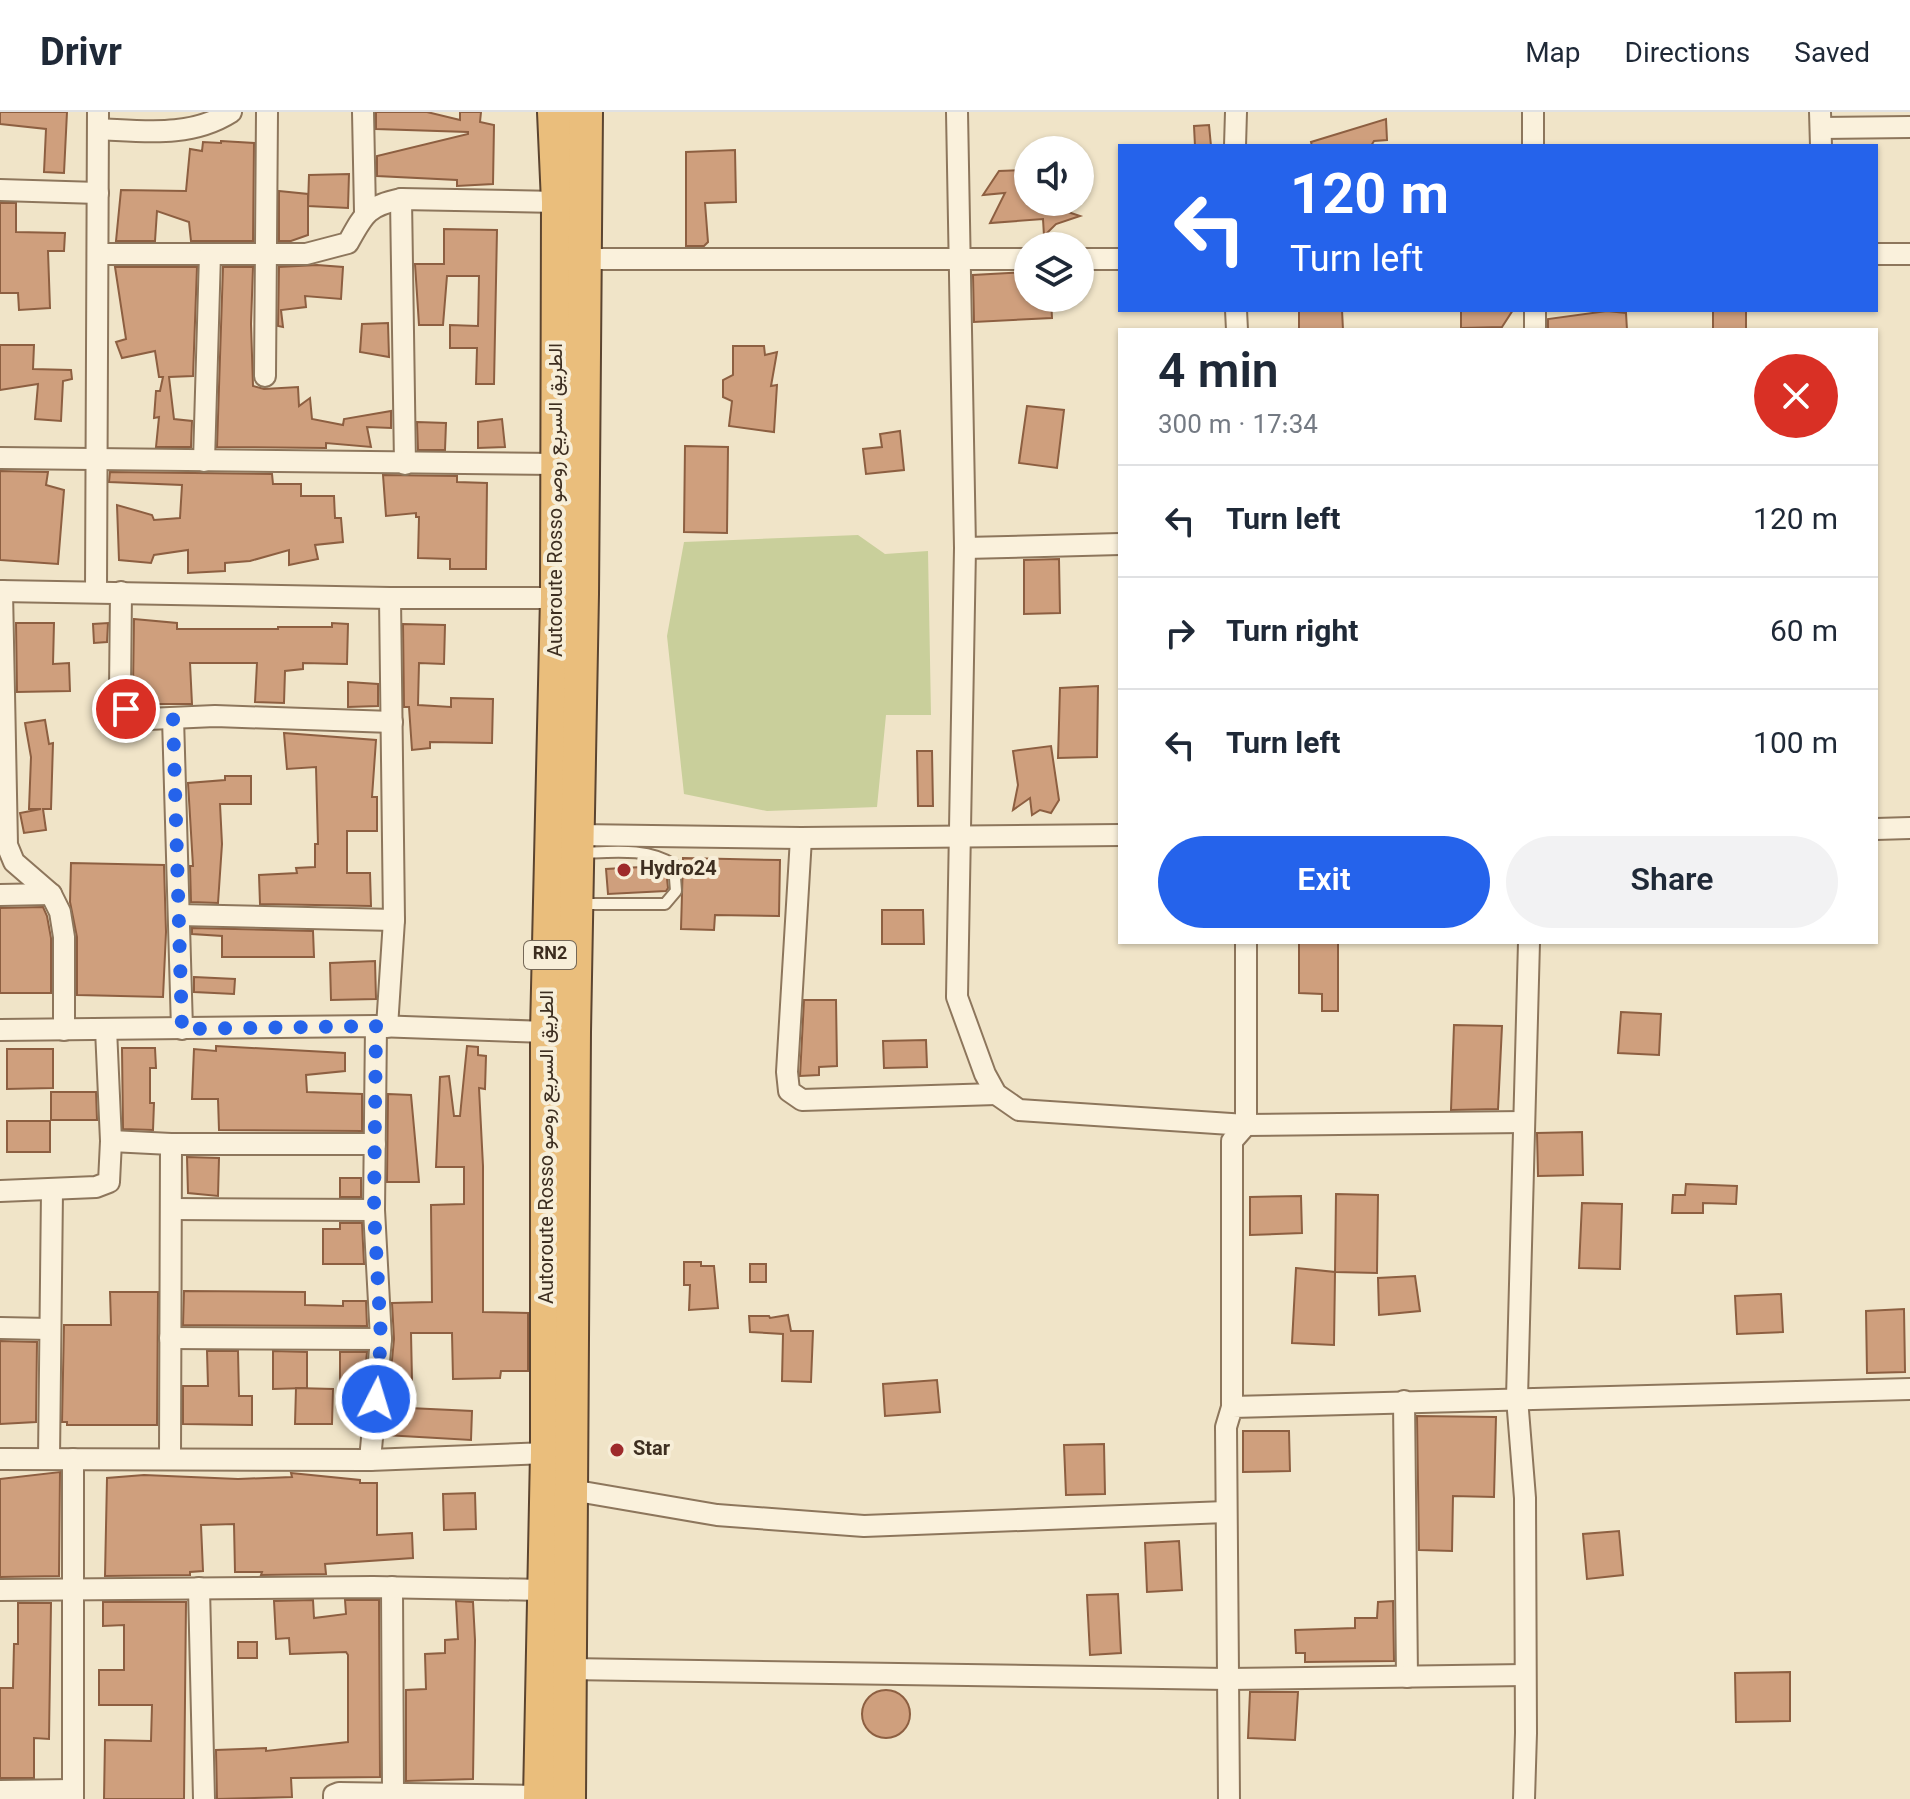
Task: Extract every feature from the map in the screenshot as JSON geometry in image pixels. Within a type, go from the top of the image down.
[{"type":"highway","name":"Autoroute Rosso الطريق السريع روصو","points":[[550,1798],[544,1590],[547,1032],[557,598],[558,202],[554,112]]},
{"type":"highway","name":"Autoroute Rosso الطريق السريع روصو","points":[[550,1798],[568,1669],[586,112]]},
{"type":"street","points":[[265,376],[267,112]]},
{"type":"street","points":[[98,254],[306,254],[348,243],[365,212],[363,112]]},
{"type":"street","points":[[957,112],[965,548],[957,997],[985,1074],[996,1094],[1019,1110],[1246,1125],[1524,1122]]},
{"type":"street","points":[[1235,144],[1236,112]]},
{"type":"street","points":[[1533,112],[1533,144]]},
{"type":"street","points":[[96,591],[98,120],[165,132],[192,129],[221,114]]},
{"type":"street","points":[[1821,129],[1910,127]]},
{"type":"street","points":[[0,190],[98,193]]},
{"type":"street","points":[[365,212],[401,199],[558,202]]},
{"type":"street","points":[[401,199],[405,464]]},
{"type":"street","points":[[204,461],[210,254]]},
{"type":"street","points":[[1878,254],[1910,254]]},
{"type":"street","points":[[585,259],[1014,259]]},
{"type":"street","points":[[1094,259],[1118,259]]},
{"type":"street","points":[[0,458],[557,464]]},
{"type":"street","points":[[965,548],[1118,544]]},
{"type":"street","points":[[64,1030],[64,937],[60,912],[51,894],[14,862],[3,838],[1,591],[557,598]]},
{"type":"street","points":[[121,592],[120,690],[126,709],[136,717],[215,716],[392,722]]},
{"type":"street","points":[[370,1460],[381,1339],[374,1210],[375,1144],[382,1026],[394,920],[390,598]]},
{"type":"street","points":[[173,718],[182,1029]]},
{"type":"street","points":[[1878,829],[1910,828]]},
{"type":"street","points":[[577,844],[1118,835]]},
{"type":"street","points":[[801,838],[787,1072],[789,1091],[802,1100],[996,1094]]},
{"type":"street","points":[[0,895],[51,894]]},
{"type":"street","points":[[179,915],[394,920]]},
{"type":"street","points":[[1229,1799],[1226,1427],[1232,1407],[1232,1141],[1246,1125],[1246,944]]},
{"type":"street","points":[[1524,1799],[1525,1498],[1517,1398],[1529,944]]},
{"type":"street","points":[[0,1030],[382,1026],[547,1032]]},
{"type":"street","points":[[0,1191],[52,1191],[105,1185],[111,1172],[106,1029]]},
{"type":"street","points":[[111,1141],[375,1144]]},
{"type":"street","points":[[170,1459],[171,1144]]},
{"type":"street","points":[[49,1459],[52,1191]]},
{"type":"street","points":[[171,1209],[374,1210]]},
{"type":"street","points":[[0,1328],[50,1329]]},
{"type":"street","points":[[170,1338],[381,1339]]},
{"type":"street","points":[[1232,1407],[1910,1389]]},
{"type":"street","points":[[1404,1401],[1407,1677]]},
{"type":"street","points":[[0,1459],[370,1460],[547,1453]]},
{"type":"street","points":[[0,1791],[73,1795],[73,1459]]},
{"type":"street","points":[[571,1490],[717,1515],[864,1526],[1226,1512]]},
{"type":"street","points":[[0,1590],[73,1587],[392,1587],[544,1590]]},
{"type":"street","points":[[392,1587],[393,1792]]},
{"type":"street","points":[[199,1588],[204,1799]]},
{"type":"street","points":[[568,1669],[1227,1679],[1525,1675]]},
{"type":"street","points":[[334,1799],[334,1795],[339,1793],[393,1792],[550,1798]]},
{"type":"lane","points":[[576,903],[665,904],[676,891],[674,865],[665,858],[649,853],[577,844]]},
{"type":"green space","points":[[858,535],[885,554],[928,551],[931,715],[886,715],[877,807],[767,811],[684,794],[667,636],[684,542]]},
{"type":"building","points":[[0,112],[67,112],[64,173],[44,172],[46,129],[0,124]]},
{"type":"building","points":[[376,112],[427,112],[460,120],[460,112],[481,112],[480,122],[494,125],[493,184],[457,186],[457,180],[377,176],[377,156],[468,132],[376,129]]},
{"type":"building","points":[[1386,119],[1387,140],[1374,141],[1372,144],[1311,142]]},
{"type":"building","points":[[1209,125],[1211,144],[1195,144],[1194,126]]},
{"type":"building","points":[[203,142],[254,143],[253,241],[191,241],[189,222],[157,211],[155,241],[116,241],[121,190],[186,191],[190,149],[202,151]]},
{"type":"building","points":[[735,150],[736,202],[705,203],[708,242],[704,246],[686,246],[686,152]]},
{"type":"building","points":[[1014,170],[1014,216],[1080,216],[1056,224],[1048,232],[1044,232],[1043,219],[990,223],[1005,193],[983,195],[999,171]]},
{"type":"building","points":[[349,174],[348,208],[308,206],[309,175]]},
{"type":"building","points":[[279,191],[308,194],[308,235],[291,241],[279,241]]},
{"type":"building","points":[[0,203],[16,203],[16,232],[65,233],[64,251],[48,251],[50,308],[19,310],[18,293],[0,293]]},
{"type":"building","points":[[444,229],[497,230],[494,384],[476,384],[477,348],[450,348],[450,325],[478,326],[479,276],[447,276],[443,325],[419,325],[415,264],[444,264]]},
{"type":"building","points":[[115,267],[197,267],[193,376],[169,377],[174,419],[192,421],[191,447],[156,447],[159,417],[154,418],[156,391],[160,391],[163,377],[159,377],[155,351],[122,358],[116,342],[126,339]]},
{"type":"building","points":[[223,267],[253,267],[253,386],[264,389],[298,387],[299,406],[310,398],[312,419],[343,425],[344,419],[391,411],[391,428],[367,427],[371,447],[326,443],[326,448],[217,447]]},
{"type":"building","points":[[279,267],[343,267],[341,299],[305,296],[306,307],[281,310],[283,327],[278,326]]},
{"type":"building","points":[[1014,273],[1014,312],[1052,312],[1052,318],[974,322],[973,275]]},
{"type":"building","points":[[1299,312],[1342,312],[1343,328],[1299,328]]},
{"type":"building","points":[[1461,312],[1512,312],[1502,327],[1461,328]]},
{"type":"building","points":[[1600,312],[1626,313],[1627,328],[1548,328],[1548,319]]},
{"type":"building","points":[[1713,312],[1746,312],[1746,328],[1713,328]]},
{"type":"building","points":[[388,323],[389,357],[360,352],[362,324]]},
{"type":"building","points":[[0,345],[34,345],[33,369],[71,370],[72,379],[63,381],[61,421],[35,419],[38,384],[0,390]]},
{"type":"building","points":[[733,346],[764,346],[765,355],[777,352],[771,386],[777,385],[774,432],[729,426],[732,401],[723,397],[723,380],[733,375]]},
{"type":"building","points":[[1027,406],[1064,410],[1057,468],[1019,463]]},
{"type":"building","points":[[502,419],[505,447],[478,448],[478,422]]},
{"type":"building","points":[[417,422],[446,423],[445,450],[418,450]]},
{"type":"building","points":[[900,431],[904,470],[866,474],[863,449],[882,447],[880,434]]},
{"type":"building","points":[[685,446],[728,447],[727,533],[684,532]]},
{"type":"building","points":[[0,471],[48,472],[46,485],[64,490],[58,564],[0,560]]},
{"type":"building","points":[[110,472],[272,474],[273,484],[301,484],[301,496],[334,496],[335,518],[341,518],[343,542],[315,545],[318,559],[289,565],[289,550],[250,561],[225,563],[225,571],[188,573],[188,550],[154,555],[151,563],[119,560],[117,505],[152,515],[154,520],[180,518],[182,485],[109,482]]},
{"type":"building","points":[[383,475],[457,476],[457,482],[487,483],[486,569],[450,569],[450,559],[418,558],[419,517],[416,513],[386,516]]},
{"type":"building","points":[[1059,559],[1060,613],[1024,614],[1024,560]]},
{"type":"building","points":[[134,619],[177,623],[177,629],[278,629],[348,624],[347,664],[303,663],[303,669],[285,671],[284,703],[255,702],[257,663],[190,663],[192,704],[141,704],[133,688]]},
{"type":"building","points":[[16,623],[54,623],[53,664],[69,663],[70,691],[17,692]]},
{"type":"building","points":[[108,623],[107,642],[94,643],[93,624]]},
{"type":"building","points":[[403,624],[445,625],[444,664],[419,663],[418,705],[451,707],[451,698],[493,699],[492,743],[430,742],[430,748],[412,750],[409,707],[404,707]]},
{"type":"building","points":[[348,682],[378,684],[378,706],[348,707]]},
{"type":"building","points":[[1098,686],[1097,757],[1058,758],[1060,688]]},
{"type":"building","points":[[45,720],[49,744],[53,743],[51,809],[43,809],[46,830],[24,833],[20,813],[41,809],[29,809],[31,757],[25,723]]},
{"type":"building","points":[[284,733],[376,740],[372,797],[377,797],[377,831],[347,831],[347,873],[370,873],[371,906],[260,904],[259,875],[297,873],[296,868],[315,867],[315,844],[318,844],[316,767],[287,769]]},
{"type":"building","points":[[1051,746],[1059,800],[1051,813],[1040,810],[1032,815],[1030,798],[1013,810],[1018,785],[1013,751]]},
{"type":"building","points":[[917,751],[932,751],[933,806],[918,806]]},
{"type":"building","points":[[225,776],[251,776],[251,804],[220,804],[222,844],[218,903],[191,902],[190,866],[193,866],[188,783],[225,780]]},
{"type":"building","points":[[683,858],[780,860],[779,916],[715,915],[714,930],[681,929]]},
{"type":"building","points":[[71,863],[164,865],[166,932],[163,997],[77,995],[77,937],[70,902]]},
{"type":"building","points":[[660,866],[666,870],[666,891],[608,894],[606,869]]},
{"type":"building","points":[[43,907],[51,938],[51,993],[0,993],[0,908]]},
{"type":"building","points":[[882,910],[923,910],[924,944],[882,944]]},
{"type":"building","points":[[192,928],[313,931],[314,957],[222,957],[222,936],[192,934]]},
{"type":"building","points":[[1299,944],[1338,944],[1338,1011],[1322,1011],[1322,994],[1299,993]]},
{"type":"building","points":[[375,961],[376,999],[331,1000],[330,963]]},
{"type":"building","points":[[194,977],[235,979],[234,994],[194,992]]},
{"type":"building","points":[[804,1000],[836,1000],[837,1066],[819,1067],[819,1075],[800,1076]]},
{"type":"building","points":[[1621,1012],[1661,1014],[1659,1055],[1618,1053]]},
{"type":"building","points":[[1454,1025],[1502,1026],[1498,1109],[1451,1110]]},
{"type":"building","points":[[926,1040],[927,1067],[884,1068],[883,1041]]},
{"type":"building","points":[[216,1046],[345,1053],[345,1071],[306,1075],[307,1092],[362,1094],[362,1131],[219,1130],[218,1099],[192,1099],[194,1049],[216,1051]]},
{"type":"building","points":[[467,1046],[478,1047],[478,1055],[486,1056],[485,1089],[479,1088],[483,1166],[483,1312],[528,1313],[528,1371],[501,1371],[500,1378],[453,1379],[452,1333],[411,1333],[412,1380],[390,1381],[394,1339],[392,1303],[432,1302],[431,1205],[464,1204],[464,1167],[436,1167],[440,1077],[449,1076],[454,1116],[460,1116]]},
{"type":"building","points":[[122,1048],[155,1048],[156,1068],[150,1068],[153,1130],[123,1129]]},
{"type":"building","points":[[7,1049],[53,1049],[53,1088],[7,1089]]},
{"type":"building","points":[[51,1092],[96,1092],[97,1120],[51,1120]]},
{"type":"building","points":[[388,1094],[411,1095],[419,1182],[387,1182]]},
{"type":"building","points":[[7,1121],[50,1121],[50,1152],[7,1152]]},
{"type":"building","points":[[1582,1132],[1583,1175],[1538,1176],[1537,1133]]},
{"type":"building","points":[[187,1157],[219,1158],[218,1196],[188,1193]]},
{"type":"building","points":[[340,1178],[361,1178],[361,1197],[340,1197]]},
{"type":"building","points":[[1686,1184],[1737,1186],[1736,1204],[1703,1203],[1703,1213],[1672,1213],[1673,1195],[1685,1195]]},
{"type":"building","points":[[1336,1194],[1378,1195],[1377,1273],[1335,1272]]},
{"type":"building","points":[[1301,1196],[1302,1233],[1250,1235],[1250,1197]]},
{"type":"building","points":[[1582,1203],[1622,1204],[1620,1269],[1579,1268]]},
{"type":"building","points":[[340,1223],[362,1223],[364,1264],[323,1264],[323,1229],[340,1229]]},
{"type":"building","points":[[684,1262],[714,1266],[718,1308],[689,1310],[690,1285],[684,1285]]},
{"type":"building","points":[[750,1264],[766,1264],[766,1282],[750,1282]]},
{"type":"building","points":[[1296,1268],[1335,1272],[1334,1345],[1292,1343]]},
{"type":"building","points":[[1415,1276],[1420,1311],[1379,1315],[1378,1278]]},
{"type":"building","points":[[184,1291],[305,1292],[305,1305],[343,1306],[343,1301],[366,1301],[367,1326],[183,1325]]},
{"type":"building","points":[[110,1292],[158,1292],[157,1425],[67,1425],[67,1422],[62,1422],[64,1325],[111,1325]]},
{"type":"building","points":[[1781,1294],[1783,1332],[1737,1334],[1735,1296]]},
{"type":"building","points":[[1904,1309],[1905,1372],[1867,1373],[1866,1311]]},
{"type":"building","points":[[788,1315],[791,1331],[813,1331],[811,1382],[782,1381],[783,1334],[750,1332],[749,1316],[770,1318]]},
{"type":"building","points":[[0,1341],[37,1342],[36,1422],[0,1424]]},
{"type":"building","points":[[207,1351],[238,1351],[239,1396],[252,1396],[252,1425],[183,1424],[183,1386],[208,1386]]},
{"type":"building","points":[[273,1351],[307,1352],[307,1388],[273,1389]]},
{"type":"building","points":[[340,1352],[367,1352],[364,1382],[340,1382]]},
{"type":"building","points":[[937,1380],[940,1412],[885,1416],[883,1384]]},
{"type":"building","points":[[296,1388],[333,1389],[332,1424],[295,1424]]},
{"type":"building","points":[[388,1407],[472,1411],[471,1440],[385,1435]]},
{"type":"building","points":[[1417,1416],[1496,1417],[1494,1497],[1453,1496],[1452,1551],[1419,1550]]},
{"type":"building","points":[[1243,1431],[1289,1431],[1290,1471],[1243,1472]]},
{"type":"building","points":[[1104,1444],[1105,1494],[1066,1495],[1064,1445]]},
{"type":"building","points":[[60,1472],[59,1576],[0,1577],[0,1479]]},
{"type":"building","points":[[291,1473],[377,1483],[377,1535],[412,1533],[413,1558],[325,1564],[326,1574],[261,1575],[262,1572],[235,1572],[234,1524],[201,1525],[203,1571],[190,1572],[190,1575],[105,1576],[107,1478],[144,1475],[238,1479],[292,1477]]},
{"type":"building","points":[[475,1493],[476,1529],[444,1530],[443,1494]]},
{"type":"building","points":[[1619,1531],[1623,1575],[1587,1579],[1583,1534]]},
{"type":"building","points":[[1179,1541],[1182,1590],[1147,1592],[1145,1543]]},
{"type":"building","points":[[1118,1594],[1121,1653],[1090,1655],[1087,1595]]},
{"type":"building","points":[[313,1600],[314,1618],[346,1614],[345,1600],[379,1600],[380,1777],[291,1778],[292,1797],[217,1799],[216,1750],[266,1748],[266,1751],[348,1742],[346,1652],[290,1654],[289,1638],[276,1639],[274,1601]]},
{"type":"building","points":[[456,1601],[473,1602],[473,1779],[406,1781],[406,1690],[426,1689],[425,1654],[445,1653],[445,1640],[458,1639]]},
{"type":"building","points":[[1393,1601],[1394,1661],[1305,1662],[1305,1653],[1296,1653],[1295,1630],[1355,1628],[1355,1618],[1377,1618],[1378,1602]]},
{"type":"building","points":[[103,1602],[186,1602],[184,1799],[104,1799],[105,1740],[151,1741],[152,1705],[99,1705],[99,1670],[124,1670],[124,1625],[103,1626]]},
{"type":"building","points":[[18,1603],[51,1603],[49,1739],[34,1738],[34,1778],[0,1778],[0,1688],[13,1688],[14,1644],[18,1644]]},
{"type":"building","points":[[238,1642],[257,1642],[257,1658],[238,1658]]},
{"type":"building","points":[[1790,1672],[1790,1721],[1736,1722],[1735,1673]]},
{"type":"building","points":[[886,1690],[895,1691],[903,1697],[909,1705],[909,1723],[903,1731],[895,1737],[886,1738],[877,1737],[869,1731],[863,1723],[862,1714],[863,1705],[869,1697],[877,1691]]},
{"type":"building","points":[[1250,1692],[1298,1692],[1295,1740],[1248,1738]]},
{"type":"place","name":"Hydro24","points":[[624,870]]},
{"type":"place","name":"Star","points":[[617,1450]]},
{"type":"route","points":[[126,709],[136,717],[173,718],[182,1029],[376,1026],[374,1210],[381,1339],[376,1399]]}]
